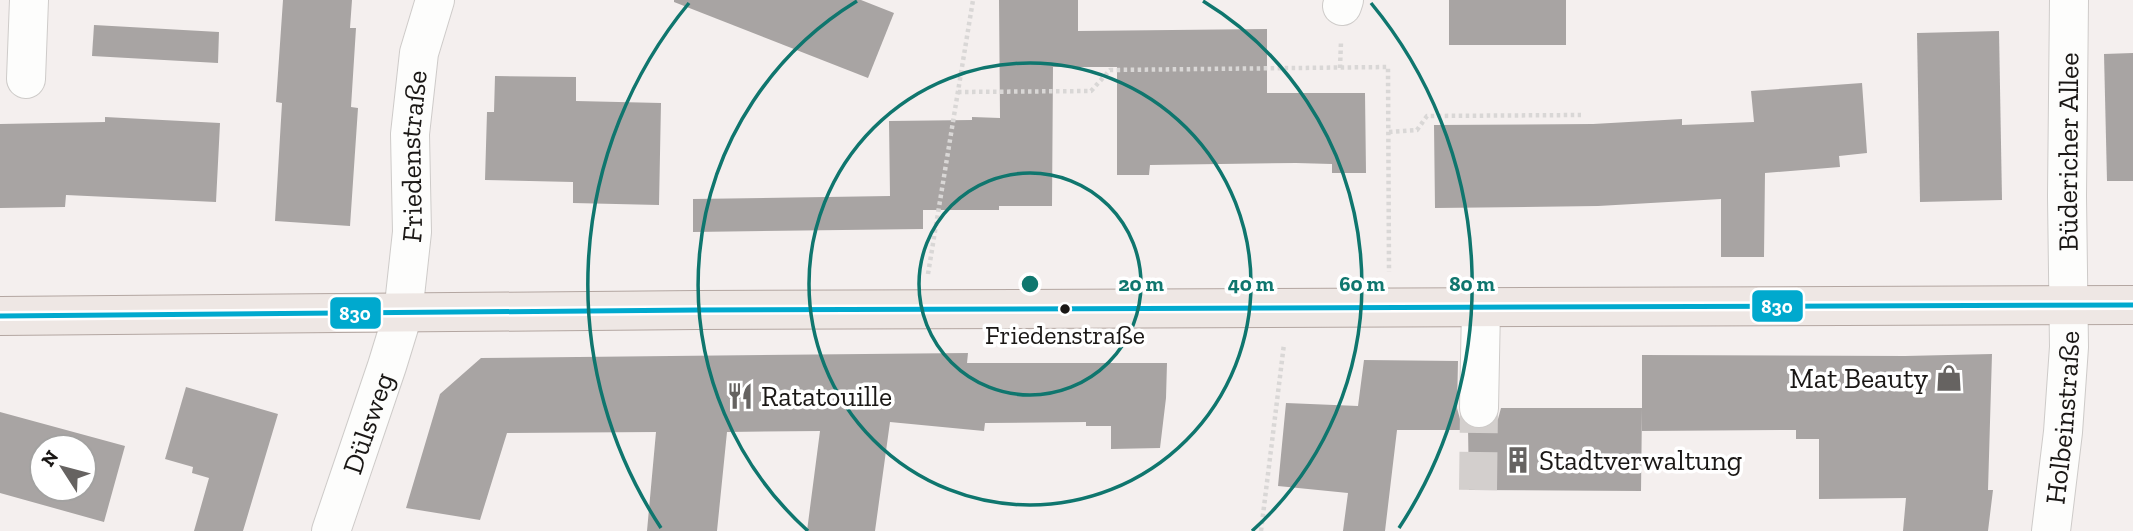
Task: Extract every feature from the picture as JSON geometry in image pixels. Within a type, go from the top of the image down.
[{"type":"main road","points":[[0,316],[2133,304]]},
{"type":"street","points":[[26,79],[29,0]]},
{"type":"street","name":"Friedenstraße","points":[[403,314],[412,232],[412,120],[419,53],[435,0]]},
{"type":"street","name":"Büdericher Allee","points":[[2068,0],[2084,197],[2069,305]]},
{"type":"street","name":"Holbeinstraße","points":[[2051,531],[2063,432],[2069,305]]},
{"type":"street","points":[[1479,408],[1481,308]]},
{"type":"street","name":"Dülsweg","points":[[331,531],[403,314]]},
{"type":"path","points":[[926,309],[929,256],[973,0]]},
{"type":"path","points":[[958,92],[1091,92],[1110,70],[1388,67],[1389,308]]},
{"type":"path","points":[[1389,132],[1417,130],[1427,116],[1581,115]]},
{"type":"path","points":[[1261,531],[1287,309]]},
{"type":"building","points":[[283,0],[352,0],[350,28],[356,28],[351,107],[358,108],[350,226],[275,221],[282,103],[276,102]]},
{"type":"building","points":[[674,0],[861,0],[894,13],[868,78]]},
{"type":"building","points":[[999,0],[1078,0],[1078,31],[1267,29],[1267,93],[1365,93],[1366,173],[1332,173],[1332,164],[1296,163],[1150,165],[1149,175],[1117,175],[1117,67],[1053,67],[1052,206],[999,206],[999,210],[923,210],[923,229],[693,232],[693,199],[890,196],[889,121],[1000,118]]},
{"type":"building","points":[[1449,0],[1566,0],[1566,45],[1449,45]]},
{"type":"building","points":[[94,25],[219,32],[218,63],[92,56]]},
{"type":"building","points":[[1999,31],[2002,200],[1920,202],[1917,33]]},
{"type":"building","points":[[2133,53],[2133,181],[2107,181],[2104,54]]},
{"type":"building","points":[[495,76],[576,77],[576,101],[661,103],[659,205],[573,203],[573,182],[485,180],[487,112],[494,112]]},
{"type":"building","points":[[1862,83],[1867,153],[1839,156],[1840,167],[1765,173],[1764,257],[1721,257],[1721,199],[1598,206],[1435,208],[1434,125],[1593,124],[1682,119],[1682,125],[1754,122],[1751,91]]},
{"type":"building","points":[[105,117],[220,123],[216,202],[66,195],[65,207],[0,208],[0,124],[105,122]]},
{"type":"building","points":[[968,353],[967,363],[1167,363],[1160,448],[1111,449],[1111,426],[1086,426],[1086,422],[985,423],[984,431],[890,422],[875,531],[807,531],[820,431],[727,432],[717,531],[647,531],[656,432],[507,433],[480,520],[406,508],[440,394],[481,358]]},
{"type":"building","points":[[1992,354],[1988,490],[1993,490],[1988,531],[1903,531],[1906,498],[1819,499],[1819,439],[1796,439],[1796,430],[1642,431],[1642,355]]},
{"type":"building","points":[[1364,360],[1458,361],[1457,408],[1460,419],[1468,430],[1397,430],[1385,531],[1343,531],[1348,493],[1278,486],[1286,403],[1358,406]]},
{"type":"building","points":[[186,387],[278,414],[243,531],[194,531],[209,478],[192,473],[193,467],[165,459]]},
{"type":"building","points":[[1501,408],[1642,408],[1641,491],[1469,490],[1468,427],[1479,430],[1490,427],[1498,419]]},
{"type":"building","points":[[0,412],[77,433],[28,433],[28,501],[0,493]]},
{"type":"building","points":[[98,439],[125,446],[104,522],[36,503],[98,503]]},
{"type":"tunnel","points":[[1478,490],[1479,408]]},
{"type":"transit line","name":"830","points":[[0,316],[697,310],[2133,305]]},
{"type":"place","name":"Friedenstraße","points":[[1065,309]]},
{"type":"place","name":"Mat Beauty","points":[[1949,378]]},
{"type":"place","name":"Ratatouille","points":[[740,396]]},
{"type":"place","name":"Stadtverwaltung","points":[[1518,460]]}]
